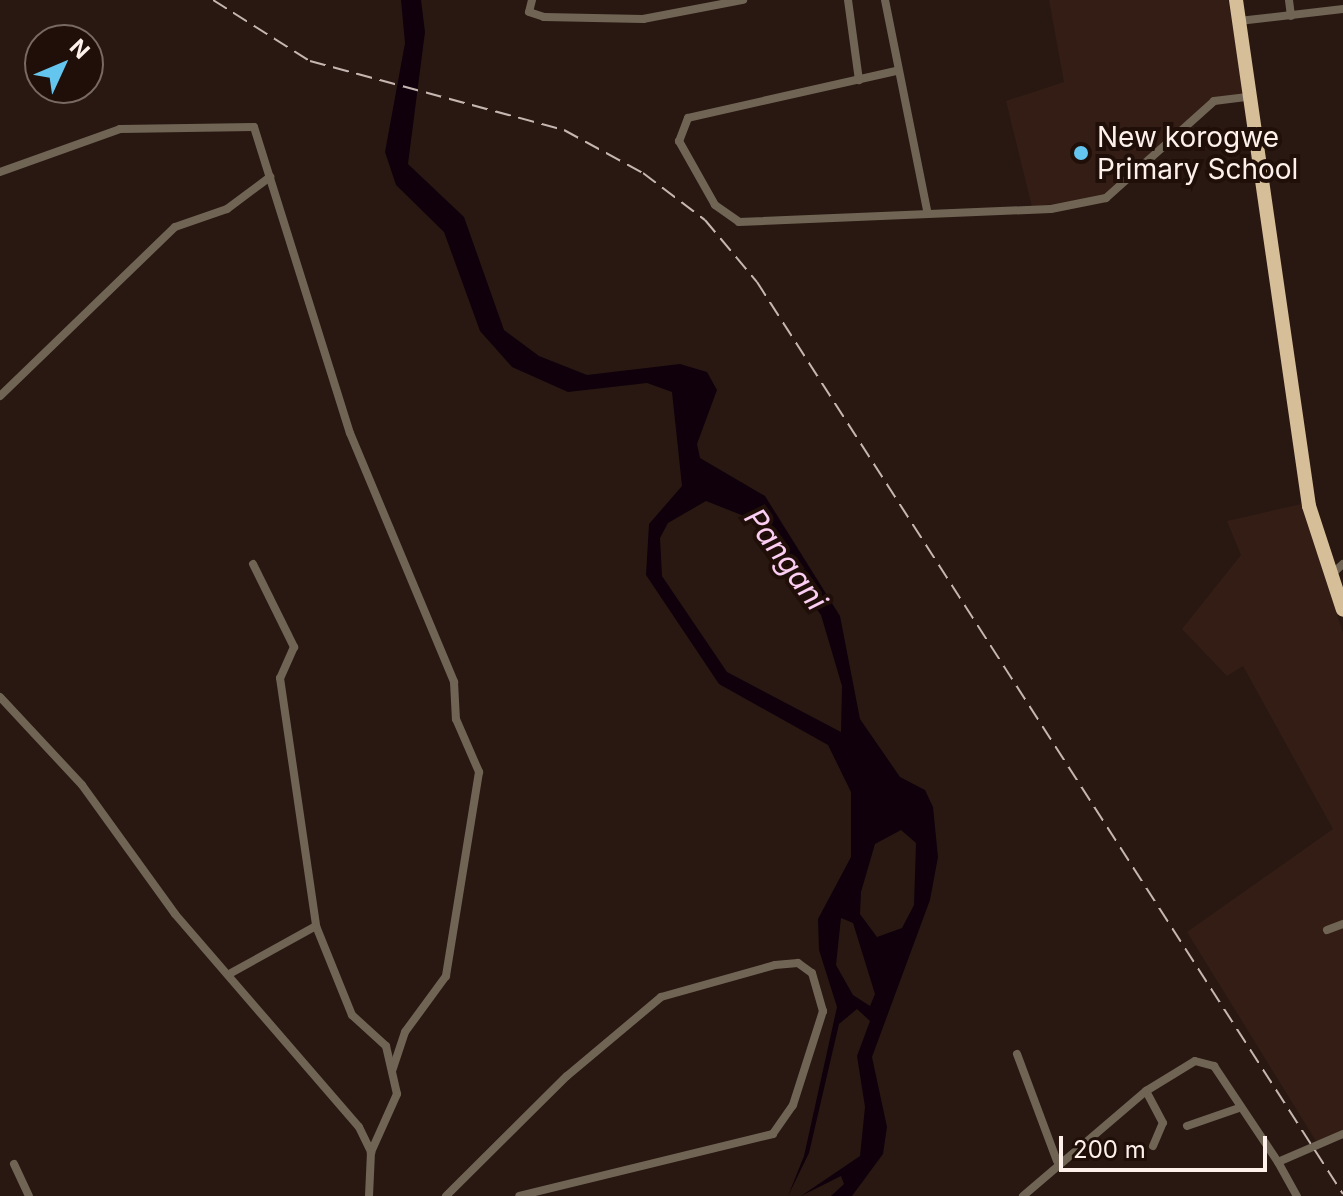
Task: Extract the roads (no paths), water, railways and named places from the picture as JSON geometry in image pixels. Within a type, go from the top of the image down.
[{"type":"highway","points":[[1236,0],[1309,506],[1343,610]]},
{"type":"street","points":[[532,0],[529,12],[544,17],[643,19],[743,0]]},
{"type":"street","points":[[848,0],[859,80]]},
{"type":"street","points":[[885,0],[896,71],[927,211]]},
{"type":"street","points":[[1289,0],[1291,16]]},
{"type":"street","points":[[1239,21],[1343,9]]},
{"type":"street","points":[[896,71],[688,118],[679,141],[715,205],[739,222],[927,211],[1051,209],[1106,198],[1214,101],[1252,96]]},
{"type":"street","points":[[0,172],[120,129],[187,124],[254,127],[350,433],[454,682],[456,719],[479,772],[446,976],[405,1032],[392,1071]]},
{"type":"street","points":[[0,396],[175,227],[227,209],[270,177]]},
{"type":"street","points":[[253,564],[294,647],[280,678],[316,926],[352,1015],[386,1046],[397,1094],[371,1152],[369,1196]]},
{"type":"street","points":[[1331,575],[1343,564]]},
{"type":"street","points":[[0,697],[82,785],[166,902],[231,973],[359,1127],[371,1152]]},
{"type":"street","points":[[1327,930],[1343,924]]},
{"type":"street","points":[[231,973],[316,926]]},
{"type":"street","points":[[446,1196],[567,1076],[661,997],[775,965],[798,963],[812,973],[823,1011],[793,1105],[773,1134],[519,1196]]},
{"type":"street","points":[[1017,1054],[1057,1161]]},
{"type":"street","points":[[1021,1194],[1057,1161],[1146,1091],[1185,1064],[1205,1061],[1278,1162],[1297,1196]]},
{"type":"street","points":[[1146,1091],[1163,1123],[1153,1146]]},
{"type":"street","points":[[1187,1126],[1239,1108]]},
{"type":"street","points":[[1278,1162],[1343,1134]]},
{"type":"street","points":[[14,1164],[29,1196]]},
{"type":"water","name":"Pangani","points":[[401,0],[421,0],[425,32],[408,164],[464,217],[504,330],[539,356],[587,375],[680,364],[707,372],[717,390],[697,444],[700,458],[765,496],[840,616],[860,719],[900,777],[925,790],[933,807],[938,857],[930,900],[872,1057],[887,1127],[883,1154],[852,1196],[831,1196],[844,1184],[841,1176],[801,1196],[860,1156],[865,1107],[857,1056],[870,1021],[857,1009],[839,1024],[809,1153],[788,1196],[804,1156],[837,1007],[819,950],[818,919],[851,857],[851,792],[828,745],[719,684],[646,575],[649,524],[682,486],[672,392],[647,383],[568,392],[512,367],[480,331],[444,232],[396,185],[385,152],[405,43]],"holes":[[[706,501],[749,518],[821,615],[842,686],[841,732],[727,672],[662,576],[660,538],[668,523]],[[901,830],[916,843],[914,905],[902,928],[877,937],[860,914],[861,892],[875,844]],[[841,918],[853,923],[875,994],[870,1006],[853,995],[836,965]]]},
{"type":"railway","points":[[213,0],[310,61],[564,130],[643,173],[705,220],[757,282],[1343,1194]]},
{"type":"place","name":"New korogwe Primary School","points":[[1081,153]]}]
